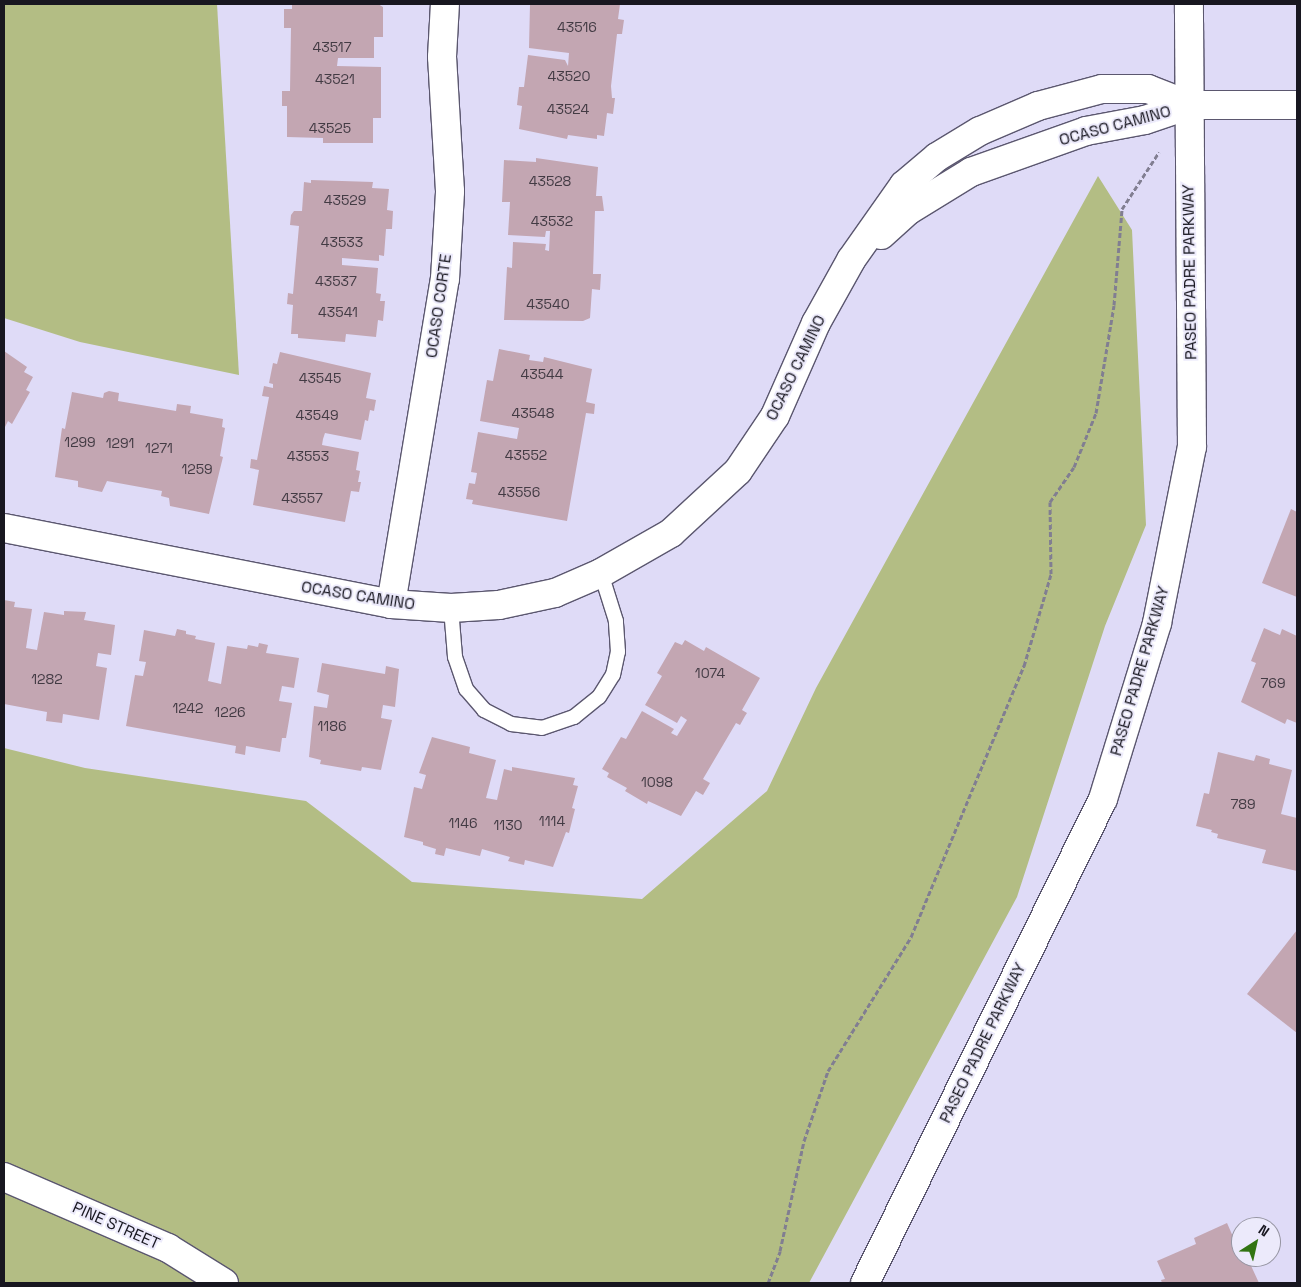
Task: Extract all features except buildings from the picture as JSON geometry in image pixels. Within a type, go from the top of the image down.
[{"type":"street","name":"OCASO CORTE","points":[[392,604],[445,278],[450,191],[442,56],[445,4]]},
{"type":"street","name":"PASEO PADRE PARKWAY","points":[[865,1283],[1103,800],[1156,623],[1192,447],[1189,4]]},
{"type":"street","name":"OCASO CAMINO","points":[[4,528],[392,604],[451,608],[499,605],[555,593],[601,574],[671,534],[738,471],[775,416],[816,323],[851,260],[904,184],[937,156],[980,131],[1038,106],[1102,90],[1148,89],[1189,105]]},
{"type":"street","name":"OCASO CAMINO","points":[[851,260],[909,210],[971,172],[1086,131],[1145,120],[1189,105]]},
{"type":"street","points":[[1189,105],[1297,105]]},
{"type":"street","name":"PINE STREET","points":[[4,1177],[168,1248],[224,1283]]},
{"type":"lane","points":[[451,608],[455,658],[466,689],[484,710],[511,724],[542,728],[574,716],[598,697],[612,675],[618,652],[616,621],[601,574]]},
{"type":"path","points":[[768,1283],[780,1251],[804,1141],[828,1071],[910,937],[1024,666],[1051,574],[1050,502],[1074,468],[1096,413],[1114,305],[1122,209],[1163,145]]},
{"type":"green space","points":[[4,4],[217,4],[239,375],[80,342],[4,318]]},
{"type":"green space","points":[[1098,176],[1132,230],[1146,525],[1105,626],[1017,897],[809,1283],[4,1283],[4,748],[85,768],[306,801],[412,882],[642,899],[767,791],[816,688]]}]
